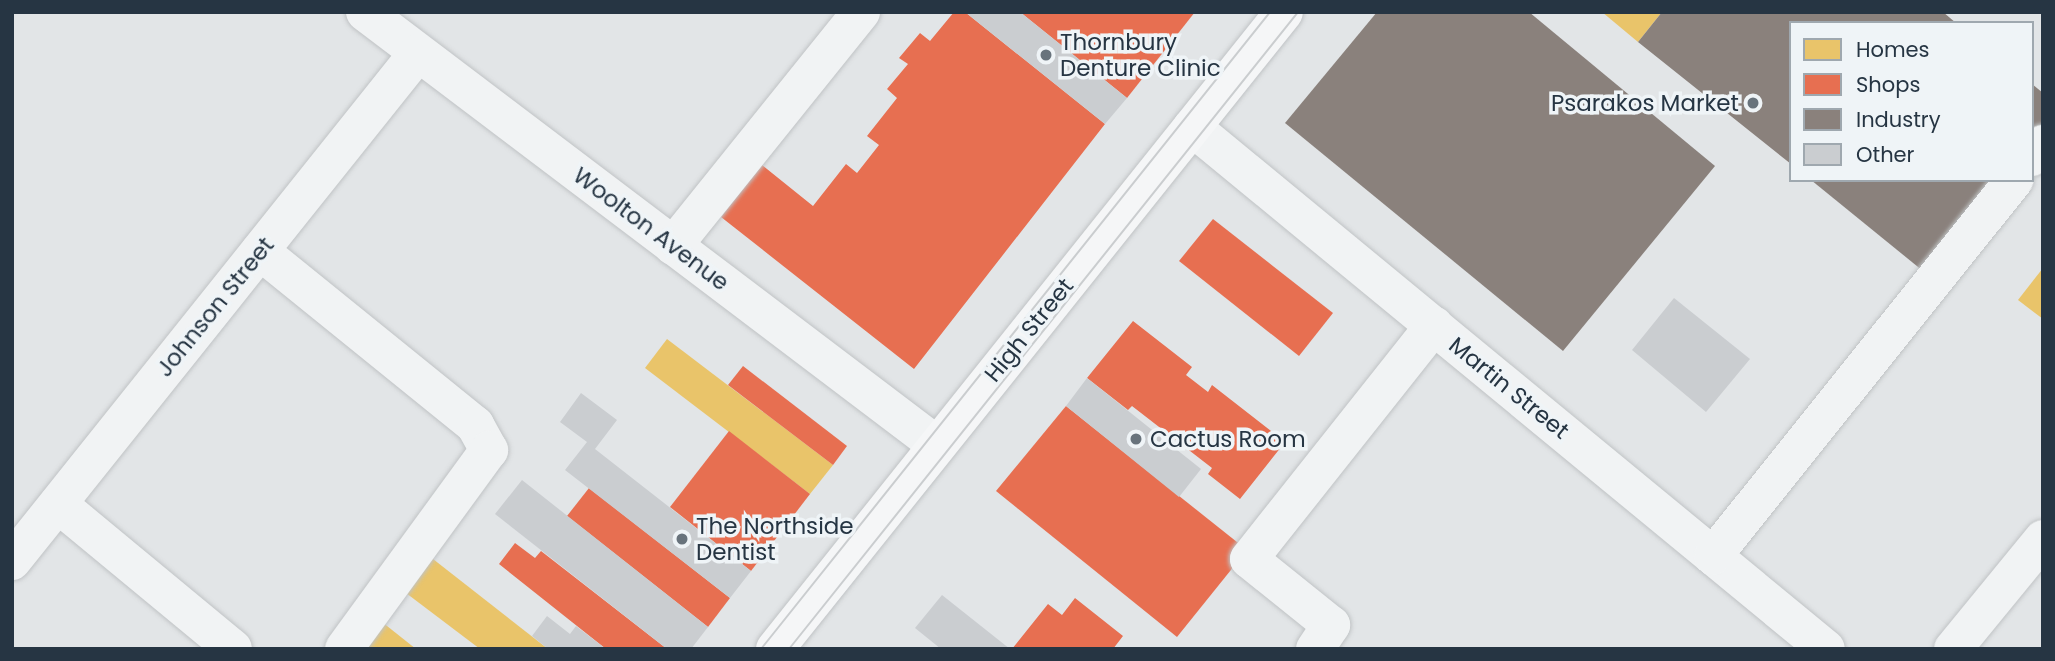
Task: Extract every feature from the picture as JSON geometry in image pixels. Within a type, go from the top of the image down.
[{"type":"main road","name":"High Street","points":[[775,649],[1284,12]]},
{"type":"street","name":"Woolton Avenue","points":[[365,12],[937,446]]},
{"type":"street","points":[[673,246],[856,14]]},
{"type":"street","name":"Johnson Street","points":[[12,561],[418,53]]},
{"type":"street","name":"Martin Street","points":[[1192,127],[1826,649]]},
{"type":"street","points":[[1713,556],[2012,182]]},
{"type":"street","points":[[260,251],[475,425],[489,450],[344,649]]},
{"type":"street","points":[[1315,649],[1331,625],[1249,559],[1434,326]]},
{"type":"street","points":[[58,504],[233,649]]},
{"type":"street","points":[[1953,649],[2043,539]]},
{"type":"building: Homes","points":[[1602,12],[1662,12],[1638,42]]},
{"type":"building: Homes","points":[[2043,268],[2043,319],[2018,300]]},
{"type":"building: Homes","points":[[667,339],[833,465],[810,494],[645,368]]},
{"type":"building: Homes","points":[[433,559],[548,649],[480,649],[406,593]]},
{"type":"building: Homes","points":[[382,622],[416,649],[361,649]]},
{"type":"building: Shops","points":[[954,12],[965,12],[1105,124],[914,369],[721,217],[762,165],[813,206],[846,164],[857,173],[879,145],[867,136],[897,98],[887,89],[908,64],[899,58],[920,33],[930,41]]},
{"type":"building: Shops","points":[[1020,12],[1195,12],[1127,98]]},
{"type":"building: Shops","points":[[1213,219],[1333,313],[1299,356],[1179,261]]},
{"type":"building: Shops","points":[[1133,321],[1192,367],[1186,375],[1208,392],[1212,385],[1285,442],[1240,499],[1208,474],[1212,468],[1132,406],[1128,410],[1087,378]]},
{"type":"building: Shops","points":[[743,366],[847,446],[833,465],[728,385]]},
{"type":"building: Shops","points":[[1066,406],[1247,550],[1177,637],[996,491]]},
{"type":"building: Shops","points":[[729,431],[810,494],[751,571],[670,507]]},
{"type":"building: Shops","points":[[589,488],[730,598],[708,627],[567,516]]},
{"type":"building: Shops","points":[[515,543],[535,558],[541,551],[667,649],[606,649],[499,564]]},
{"type":"building: Shops","points":[[1075,598],[1123,636],[1113,649],[1012,649],[1048,604],[1062,615]]},
{"type":"building: Industry","points":[[1377,12],[1529,12],[1715,166],[1563,351],[1285,123]]},
{"type":"building: Industry","name":"Psarakos Market","points":[[1662,12],[1943,12],[1954,21],[1789,21],[1789,162],[1638,42]]},
{"type":"building: Industry","points":[[2034,86],[2043,93],[2043,122],[2034,133]]},
{"type":"building: Industry","points":[[1813,182],[1994,182],[1923,271]]},
{"type":"building: Other","name":"Thornbury Denture Clinic","points":[[965,12],[1020,12],[1127,98],[1105,124]]},
{"type":"building: Other","points":[[1674,298],[1750,359],[1706,412],[1632,350]]},
{"type":"building: Other","name":"Cactus Room","points":[[1087,378],[1201,469],[1179,497],[1066,406]]},
{"type":"building: Other","name":"The Northside Dentist","points":[[581,393],[617,420],[595,449],[751,571],[730,598],[565,470],[587,442],[560,422]]},
{"type":"building: Other","points":[[522,480],[708,627],[691,649],[667,649],[495,514]]},
{"type":"building: Other","points":[[942,595],[1010,649],[941,649],[915,628]]},
{"type":"building: Other","points":[[547,616],[570,634],[576,626],[606,649],[548,649],[532,636]]},
{"type":"tram line","points":[[761,649],[1270,12]]},
{"type":"tram line","points":[[789,649],[1298,12]]},
{"type":"place","name":"Thornbury Denture Clinic","points":[[1046,55]]},
{"type":"place","name":"Psarakos Market","points":[[1753,103]]},
{"type":"place","name":"Cactus Room","points":[[1136,439]]},
{"type":"place","name":"The Northside Dentist","points":[[682,539]]}]
